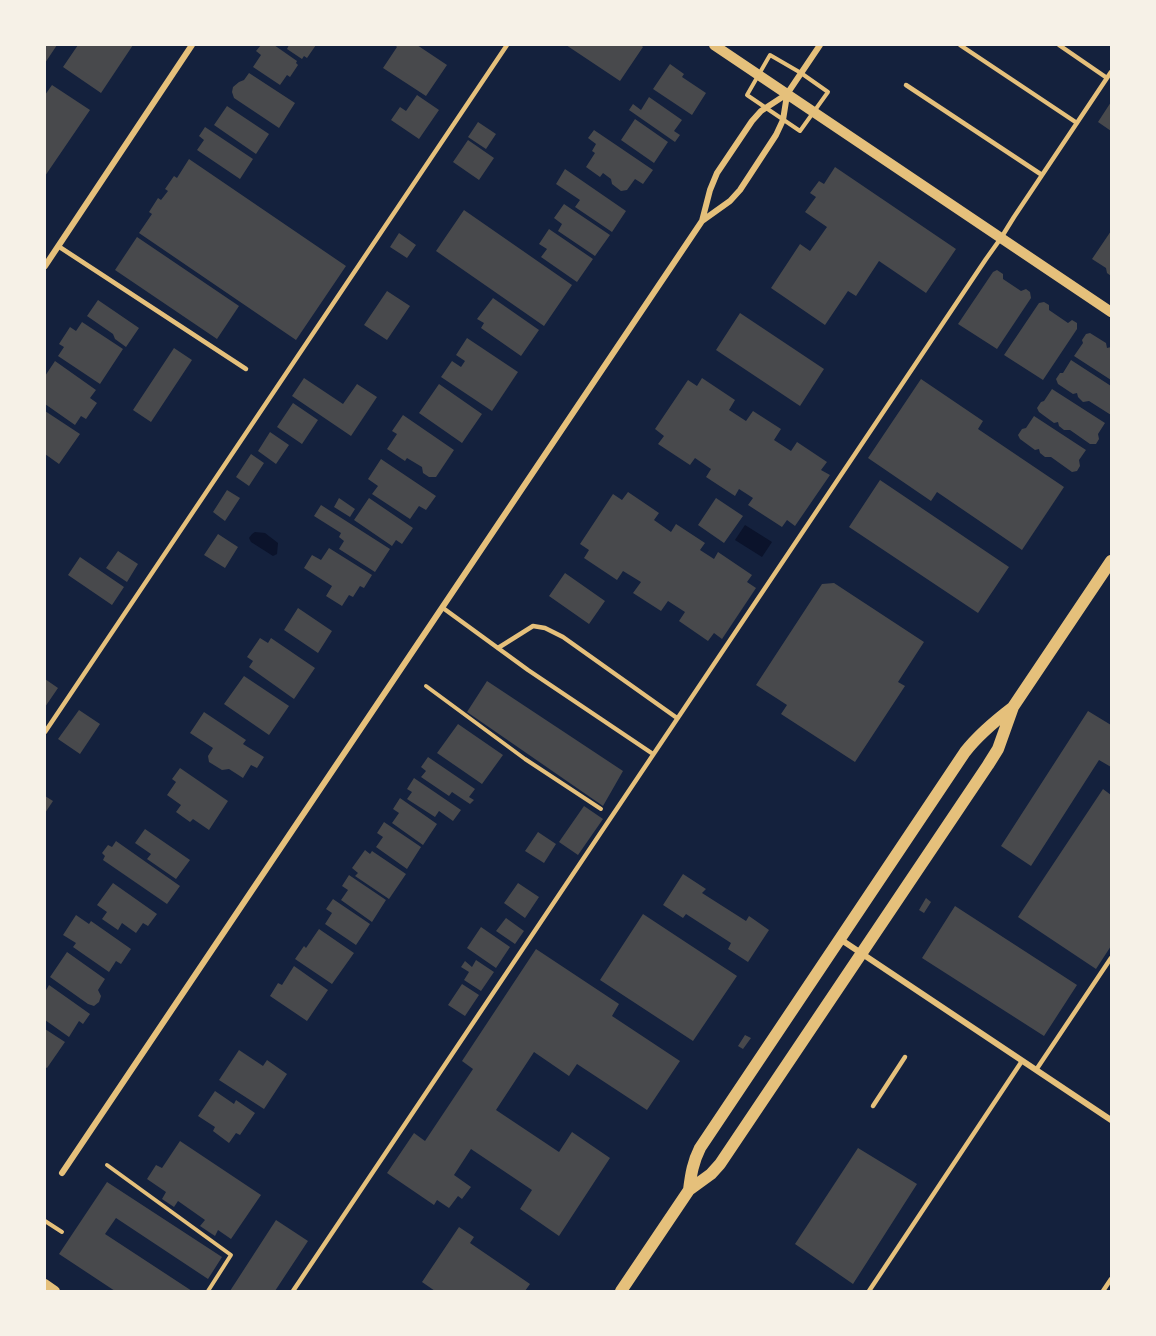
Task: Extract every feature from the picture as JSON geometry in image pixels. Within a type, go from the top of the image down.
[{"type":"main road","points":[[622,1291],[689,1190],[704,1180],[720,1164],[988,765],[998,749],[1013,707],[1109,569]]},
{"type":"main road","points":[[689,1190],[692,1169],[700,1148],[965,752],[987,727],[1013,707]]},
{"type":"street","points":[[45,266],[192,45]]},
{"type":"street","points":[[714,45],[1111,312]]},
{"type":"street","points":[[62,1173],[702,221],[717,173],[752,121],[762,111],[787,94],[820,45]]},
{"type":"street","points":[[702,221],[730,201],[740,190],[776,135],[786,106],[787,94]]},
{"type":"street","points":[[840,939],[1111,1120]]},
{"type":"street","points":[[45,1284],[55,1291]]},
{"type":"lane","points":[[45,732],[507,45]]},
{"type":"lane","points":[[960,45],[1077,123]]},
{"type":"lane","points":[[1059,45],[1107,78]]},
{"type":"lane","points":[[293,1291],[1111,72]]},
{"type":"lane","points":[[906,85],[1042,175]]},
{"type":"lane","points":[[58,246],[246,369]]},
{"type":"lane","points":[[442,608],[528,670],[653,754]]},
{"type":"lane","points":[[498,648],[533,626],[545,627],[563,637],[677,718]]},
{"type":"lane","points":[[1036,1070],[1111,958]]},
{"type":"lane","points":[[873,1106],[905,1057]]},
{"type":"lane","points":[[869,1291],[1022,1061]]},
{"type":"lane","points":[[1103,1291],[1111,1279]]},
{"type":"path","points":[[426,686],[525,759],[612,816]]},
{"type":"path","points":[[107,1165],[231,1255],[208,1291]]},
{"type":"path","points":[[45,1221],[62,1232]]},
{"type":"water","points":[[745,525],[772,542],[762,557],[735,540]]},
{"type":"water","points":[[255,532],[265,533],[278,543],[277,554],[273,556],[251,542],[249,538]]},
{"type":"building","points":[[45,45],[57,45],[45,63]]},
{"type":"building","points":[[78,45],[133,45],[101,93],[63,67]]},
{"type":"building","points":[[261,45],[274,45],[297,61],[298,65],[290,77],[287,75],[280,85],[253,67],[261,55],[256,51]]},
{"type":"building","points":[[289,45],[316,45],[307,58],[304,56],[302,59],[287,49]]},
{"type":"building","points":[[395,45],[417,45],[447,65],[426,96],[383,68],[397,47]]},
{"type":"building","points":[[566,45],[641,45],[643,47],[620,81]]},
{"type":"building","points":[[670,64],[684,74],[682,77],[706,93],[692,115],[653,89]]},
{"type":"building","points":[[249,73],[295,103],[279,128],[234,98],[233,87],[244,80]]},
{"type":"building","points":[[52,85],[90,110],[45,176],[45,95]]},
{"type":"building","points":[[417,95],[439,110],[419,139],[391,120],[400,107],[406,111]]},
{"type":"building","points":[[649,97],[682,120],[674,131],[680,135],[675,142],[629,110],[633,104],[641,110]]},
{"type":"building","points":[[1111,102],[1111,131],[1098,122]]},
{"type":"building","points":[[227,106],[269,134],[256,154],[214,125]]},
{"type":"building","points":[[635,119],[668,142],[654,163],[621,140]]},
{"type":"building","points":[[478,122],[496,134],[486,149],[468,137]]},
{"type":"building","points":[[205,127],[253,159],[240,179],[197,150],[204,140],[199,136]]},
{"type":"building","points":[[594,130],[653,170],[643,184],[635,179],[627,190],[621,191],[603,173],[600,177],[586,167],[595,153],[592,151],[596,144],[588,138]]},
{"type":"building","points":[[468,140],[494,158],[479,180],[453,162]]},
{"type":"building","points":[[189,159],[346,266],[296,340],[139,233],[152,214],[149,212],[158,198],[161,200],[168,191],[165,189],[174,176],[177,178]]},
{"type":"building","points":[[835,167],[956,249],[926,293],[879,261],[856,296],[848,291],[825,325],[771,288],[800,244],[810,251],[827,227],[805,212],[816,197],[810,193],[819,181],[824,184]]},
{"type":"building","points":[[565,169],[626,211],[612,232],[575,207],[580,200],[556,184]]},
{"type":"building","points":[[564,204],[610,235],[595,256],[558,231],[562,224],[554,218]]},
{"type":"building","points":[[464,210],[572,285],[544,326],[436,251]]},
{"type":"building","points":[[549,229],[593,259],[577,282],[541,257],[547,249],[539,244]]},
{"type":"building","points":[[1111,231],[1111,276],[1107,273],[1106,268],[1092,259]]},
{"type":"building","points":[[399,233],[416,245],[407,258],[390,247]]},
{"type":"building","points":[[137,237],[239,306],[217,339],[115,270]]},
{"type":"building","points":[[997,270],[1003,274],[1003,279],[1021,291],[1026,289],[1030,292],[1031,298],[997,349],[958,324],[993,272]]},
{"type":"building","points":[[387,291],[410,306],[387,340],[364,325]]},
{"type":"building","points":[[493,298],[539,330],[521,356],[481,328],[484,323],[477,319]]},
{"type":"building","points":[[98,300],[139,328],[126,347],[115,339],[113,334],[87,316]]},
{"type":"building","points":[[1044,302],[1049,305],[1049,310],[1068,323],[1072,320],[1077,323],[1077,329],[1043,380],[1004,355],[1039,303]]},
{"type":"building","points":[[740,313],[824,369],[800,406],[716,350]]},
{"type":"building","points":[[82,322],[123,349],[100,384],[58,356],[64,347],[59,344],[70,327],[76,331]]},
{"type":"building","points":[[1090,333],[1106,343],[1107,348],[1111,347],[1111,380],[1074,356],[1086,334]]},
{"type":"building","points":[[467,338],[518,372],[492,411],[441,377],[452,361],[461,367],[465,361],[456,355]]},
{"type":"building","points":[[174,348],[192,360],[151,422],[133,410]]},
{"type":"building","points":[[1071,360],[1111,386],[1111,415],[1089,401],[1083,402],[1077,393],[1073,394],[1058,384],[1056,379]]},
{"type":"building","points":[[55,361],[96,390],[90,398],[97,403],[86,419],[81,416],[75,425],[45,404],[45,376]]},
{"type":"building","points":[[304,378],[343,404],[357,384],[377,397],[351,436],[292,396]]},
{"type":"building","points":[[702,378],[735,400],[729,410],[746,421],[753,411],[781,429],[774,440],[791,451],[797,442],[827,462],[821,470],[830,475],[795,526],[787,520],[782,527],[748,505],[753,498],[739,489],[735,496],[706,477],[711,469],[695,458],[690,465],[658,444],[664,436],[655,429],[688,380],[697,386]]},
{"type":"building","points":[[921,379],[983,421],[978,429],[1064,487],[1022,550],[937,492],[931,501],[868,458]]},
{"type":"building","points":[[439,384],[482,414],[462,443],[419,413]]},
{"type":"building","points":[[1052,389],[1105,423],[1098,434],[1099,439],[1096,444],[1090,444],[1070,430],[1064,430],[1058,422],[1054,423],[1039,412],[1037,408]]},
{"type":"building","points":[[293,403],[318,420],[302,444],[277,427]]},
{"type":"building","points":[[45,411],[80,434],[59,464],[45,454]]},
{"type":"building","points":[[403,415],[454,450],[436,477],[429,477],[423,473],[422,467],[407,458],[405,461],[387,449],[397,434],[392,431]]},
{"type":"building","points":[[1034,416],[1086,450],[1079,460],[1080,466],[1077,471],[1072,472],[1051,457],[1045,457],[1039,449],[1035,450],[1020,439],[1018,435]]},
{"type":"building","points":[[270,432],[289,445],[276,464],[258,451]]},
{"type":"building","points":[[251,454],[264,463],[249,486],[236,477]]},
{"type":"building","points":[[381,459],[436,496],[426,510],[419,506],[410,519],[372,494],[378,486],[368,479]]},
{"type":"building","points":[[880,480],[1009,567],[978,613],[849,527]]},
{"type":"building","points":[[227,490],[240,498],[225,521],[213,512]]},
{"type":"building","points":[[628,492],[659,513],[654,520],[671,532],[676,524],[705,543],[700,550],[714,559],[718,552],[752,575],[747,582],[756,588],[722,639],[714,633],[708,641],[679,621],[685,612],[668,601],[661,611],[633,593],[641,582],[623,571],[617,580],[584,558],[589,550],[580,544],[613,494],[622,500]]},
{"type":"building","points":[[339,498],[355,509],[350,517],[334,507]]},
{"type":"building","points":[[369,498],[413,528],[402,544],[396,540],[392,546],[354,520]]},
{"type":"building","points":[[716,498],[743,516],[724,543],[698,525]]},
{"type":"building","points":[[321,505],[390,549],[375,572],[339,549],[344,541],[339,537],[341,533],[314,516]]},
{"type":"building","points":[[218,534],[238,547],[225,568],[204,555]]},
{"type":"building","points":[[329,548],[372,575],[364,588],[360,586],[353,597],[349,595],[342,606],[326,596],[332,586],[304,568],[312,555],[321,560]]},
{"type":"building","points":[[118,551],[138,564],[127,582],[106,568]]},
{"type":"building","points":[[80,557],[124,587],[112,605],[68,575]]},
{"type":"building","points":[[565,573],[605,601],[589,624],[549,596]]},
{"type":"building","points":[[834,583],[924,642],[898,682],[905,686],[855,762],[781,714],[787,705],[756,685],[822,584]]},
{"type":"building","points":[[298,608],[332,631],[318,653],[284,630]]},
{"type":"building","points":[[260,638],[268,643],[271,638],[315,668],[294,699],[249,667],[253,661],[247,657]]},
{"type":"building","points":[[244,676],[289,706],[269,735],[224,704]]},
{"type":"building","points":[[45,679],[58,688],[45,707]]},
{"type":"building","points":[[487,681],[623,771],[603,806],[467,712]]},
{"type":"building","points":[[79,710],[100,724],[80,754],[58,739]]},
{"type":"building","points":[[1088,711],[1111,725],[1111,767],[1099,760],[1031,866],[1001,846]]},
{"type":"building","points":[[204,712],[246,740],[243,744],[264,757],[257,768],[251,765],[243,778],[229,769],[222,770],[209,762],[208,756],[213,748],[190,733]]},
{"type":"building","points":[[458,724],[503,755],[482,784],[437,753]]},
{"type":"building","points":[[428,757],[475,789],[469,797],[474,800],[470,804],[452,792],[449,796],[421,777],[426,771],[421,767]]},
{"type":"building","points":[[180,768],[228,801],[209,830],[193,819],[190,822],[176,812],[181,805],[167,795],[176,782],[172,779]]},
{"type":"building","points":[[414,778],[461,810],[453,821],[439,811],[435,817],[407,799],[412,792],[407,789]]},
{"type":"building","points":[[1103,789],[1111,795],[1111,946],[1096,969],[1018,917]]},
{"type":"building","points":[[45,796],[53,801],[45,813]]},
{"type":"building","points":[[400,798],[437,824],[423,845],[392,823],[399,813],[393,809]]},
{"type":"building","points":[[584,806],[603,819],[578,855],[559,842]]},
{"type":"building","points":[[384,822],[421,847],[407,869],[376,847],[383,837],[377,833]]},
{"type":"building","points":[[145,829],[190,860],[176,879],[147,859],[151,854],[135,843]]},
{"type":"building","points":[[538,832],[556,844],[544,863],[525,851]]},
{"type":"building","points":[[116,841],[180,886],[167,904],[103,860],[105,856],[102,853],[108,845],[112,847]]},
{"type":"building","points":[[365,850],[370,854],[372,851],[406,874],[389,899],[355,876],[358,873],[352,868]]},
{"type":"building","points":[[683,874],[706,889],[702,893],[746,921],[749,916],[769,930],[748,962],[728,949],[731,943],[686,914],[683,918],[663,905]]},
{"type":"building","points":[[349,875],[386,900],[372,922],[341,900],[348,890],[342,886]]},
{"type":"building","points":[[113,883],[157,914],[148,926],[143,923],[136,933],[122,923],[118,930],[102,919],[107,912],[97,905]]},
{"type":"building","points":[[518,883],[539,897],[525,918],[504,903]]},
{"type":"building","points":[[926,898],[931,902],[924,913],[919,910]]},
{"type":"building","points":[[333,899],[370,924],[356,945],[325,924],[332,913],[326,909]]},
{"type":"building","points":[[955,906],[1077,985],[1044,1036],[922,958]]},
{"type":"building","points":[[643,914],[737,976],[693,1041],[600,980]]},
{"type":"building","points":[[76,915],[89,924],[91,921],[131,949],[121,964],[116,961],[109,972],[73,947],[76,943],[63,935]]},
{"type":"building","points":[[506,918],[524,931],[515,944],[496,931]]},
{"type":"building","points":[[481,927],[510,947],[496,968],[467,948]]},
{"type":"building","points":[[319,929],[354,953],[332,984],[295,959]]},
{"type":"building","points":[[536,949],[619,1004],[612,1016],[680,1061],[647,1110],[577,1064],[569,1076],[534,1052],[496,1110],[559,1152],[572,1132],[610,1158],[559,1236],[520,1209],[532,1190],[471,1149],[454,1175],[471,1187],[462,1199],[458,1196],[449,1208],[437,1200],[434,1205],[387,1173],[414,1133],[425,1141],[473,1069],[462,1061]]},
{"type":"building","points":[[67,952],[105,979],[98,990],[101,996],[99,1002],[94,1006],[50,977]]},
{"type":"building","points":[[476,960],[494,972],[481,991],[464,980],[469,972],[461,967],[465,961],[472,967]]},
{"type":"building","points":[[294,966],[328,990],[307,1021],[270,996],[278,983],[282,985]]},
{"type":"building","points":[[462,984],[479,995],[465,1016],[448,1005]]},
{"type":"building","points":[[49,985],[90,1014],[83,1024],[79,1021],[69,1037],[45,1020],[45,992]]},
{"type":"building","points":[[45,1029],[65,1042],[47,1068],[45,1067]]},
{"type":"building","points":[[745,1035],[751,1038],[743,1049],[738,1046]]},
{"type":"building","points":[[239,1050],[263,1066],[267,1060],[287,1074],[264,1109],[219,1080]]},
{"type":"building","points":[[215,1091],[234,1104],[236,1100],[255,1113],[240,1135],[236,1133],[229,1143],[213,1131],[215,1127],[198,1116]]},
{"type":"building","points":[[180,1141],[261,1195],[231,1239],[218,1230],[215,1236],[200,1226],[205,1220],[178,1201],[174,1207],[162,1199],[166,1192],[147,1179],[156,1165],[162,1168]]},
{"type":"building","points":[[858,1148],[917,1184],[853,1284],[795,1244]]},
{"type":"building","points":[[107,1182],[222,1257],[208,1279],[116,1218],[105,1234],[192,1291],[115,1291],[59,1254]]},
{"type":"building","points":[[276,1220],[308,1241],[275,1291],[230,1291]]},
{"type":"building","points":[[459,1227],[474,1237],[470,1243],[530,1284],[525,1291],[435,1291],[422,1282]]}]
